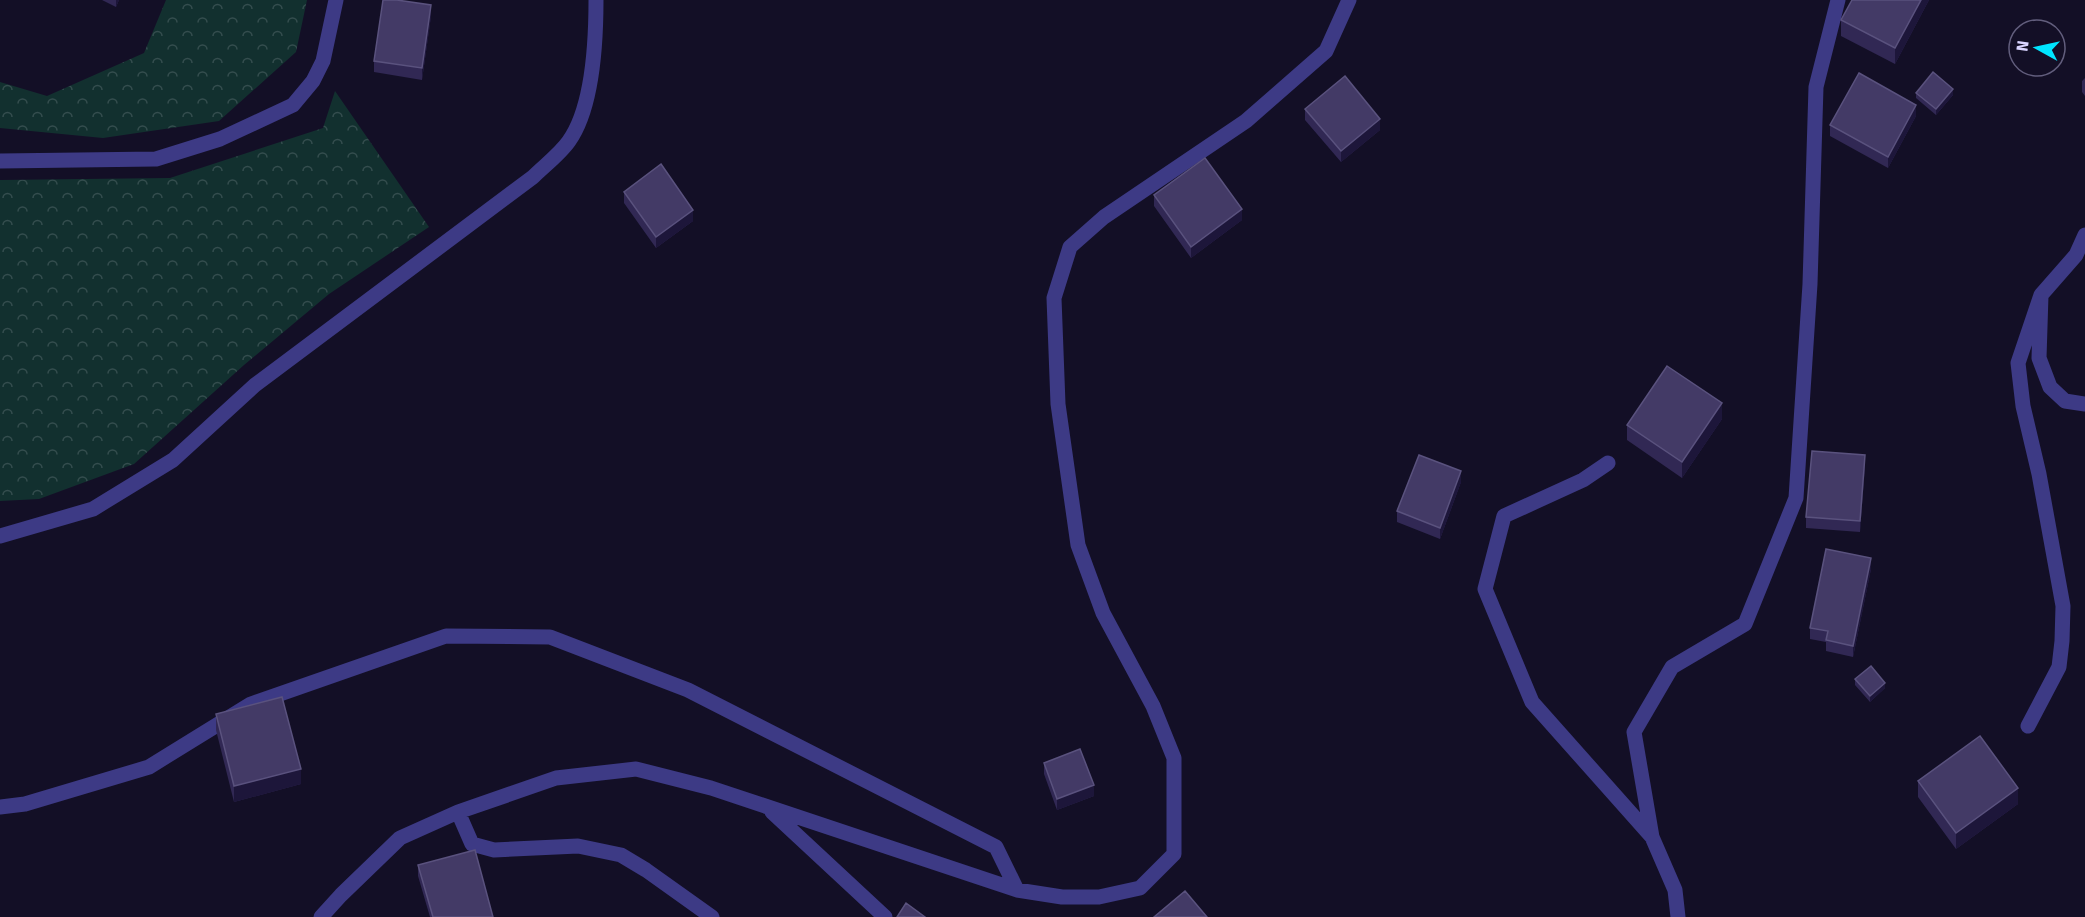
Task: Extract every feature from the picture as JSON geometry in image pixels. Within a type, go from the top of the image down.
[{"type":"street","points":[[0,161],[156,159],[220,139],[293,105],[313,81],[323,61],[336,0]]},
{"type":"street","points":[[0,536],[93,509],[173,460],[255,386],[533,177],[569,141],[585,105],[596,38],[596,0]]},
{"type":"street","points":[[321,917],[400,837],[458,812],[556,778],[636,769],[768,807],[1017,890],[1062,897],[1099,897],[1140,888],[1174,854],[1174,758],[1153,706],[1103,613],[1078,545],[1058,404],[1054,298],[1070,247],[1104,217],[1246,121],[1326,51],[1349,0]]},
{"type":"street","points":[[1678,917],[1675,890],[1652,837],[1634,732],[1672,667],[1745,624],[1796,498],[1810,284],[1816,87],[1838,0]]},
{"type":"street","points":[[2028,726],[2059,667],[2063,606],[2023,406],[2018,363],[2040,295],[2076,255],[2085,235]]},
{"type":"street","points":[[2040,295],[2038,358],[2050,387],[2065,400],[2085,404]]},
{"type":"street","points":[[1608,463],[1583,480],[1504,516],[1485,589],[1532,702],[1652,837]]},
{"type":"street","points":[[0,807],[25,804],[148,767],[250,704],[446,636],[549,637],[688,690],[996,848],[1017,890]]},
{"type":"street","points":[[768,807],[885,917]]},
{"type":"street","points":[[458,812],[472,844],[494,850],[578,846],[621,855],[712,917]]},
{"type":"street","points":[[334,917],[341,895]]},
{"type":"green space","points":[[166,0],[307,0],[296,52],[219,121],[103,138],[0,128],[0,82],[47,96],[144,53]]},
{"type":"green space","points":[[335,91],[429,227],[329,294],[244,365],[134,464],[39,499],[0,501],[0,180],[170,178],[323,128]]},
{"type":"building","points":[[383,0],[431,5],[422,68],[374,61]]},
{"type":"building","points":[[1852,0],[1921,0],[1895,48],[1841,20]]},
{"type":"building","points":[[1933,72],[1953,89],[1936,109],[1916,93]]},
{"type":"building","points":[[1859,73],[1916,105],[1888,157],[1830,125]]},
{"type":"building","points":[[1345,76],[1380,119],[1341,151],[1305,109]]},
{"type":"building","points":[[1205,158],[1242,209],[1191,247],[1154,195]]},
{"type":"building","points":[[661,164],[693,210],[656,237],[624,192]]},
{"type":"building","points":[[1667,366],[1722,403],[1682,462],[1627,425]]},
{"type":"building","points":[[1812,451],[1865,455],[1860,521],[1806,517]]},
{"type":"building","points":[[1419,455],[1461,471],[1440,528],[1397,511]]},
{"type":"building","points":[[1826,549],[1871,558],[1853,646],[1826,640],[1828,631],[1810,628]]},
{"type":"building","points":[[1871,666],[1885,683],[1870,696],[1855,679]]},
{"type":"building","points":[[282,697],[301,769],[234,786],[216,714]]},
{"type":"building","points":[[1980,736],[2018,788],[1956,833],[1918,781]]},
{"type":"building","points":[[1080,749],[1094,785],[1057,799],[1044,763]]},
{"type":"building","points":[[475,850],[493,917],[433,917],[418,865]]},
{"type":"building","points":[[1185,891],[1207,917],[1154,917]]},
{"type":"building","points":[[906,903],[925,917],[897,917]]}]
